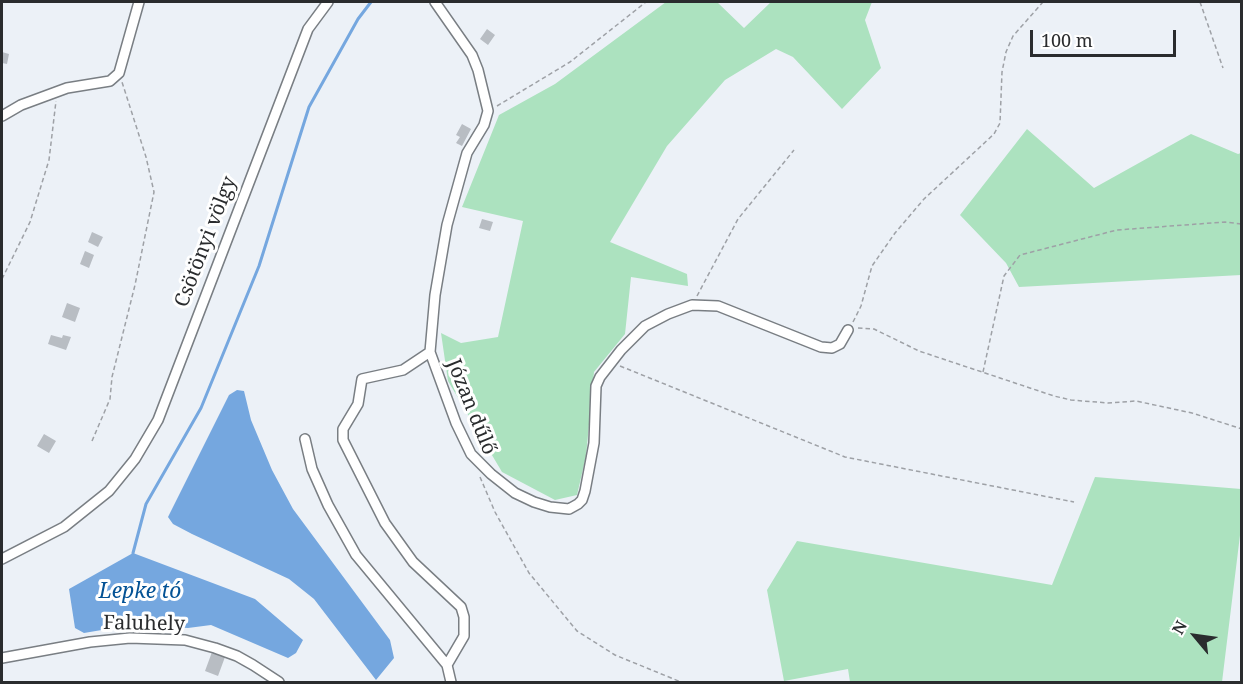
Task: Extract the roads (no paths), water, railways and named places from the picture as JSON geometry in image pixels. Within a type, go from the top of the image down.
[{"type":"street","points":[[2,116],[21,105],[67,88],[110,81],[119,73],[139,2]]},
{"type":"street","name":"Csötönyi völgy","points":[[2,559],[64,527],[109,491],[135,459],[158,420],[308,29],[328,2]]},
{"type":"street","name":"Józan dűlő","points":[[435,2],[472,55],[488,111],[484,125],[467,153],[447,225],[435,295],[430,352],[456,423],[471,454],[491,474],[515,493],[534,502],[569,509],[578,504],[585,491],[594,443],[596,386],[600,376],[645,326],[668,314],[692,305],[718,306],[821,347],[832,348],[840,344],[848,330]]},
{"type":"street","points":[[430,352],[403,370],[362,379],[358,404],[343,429],[344,440],[386,523],[413,562],[461,607],[464,617],[464,636],[447,664]]},
{"type":"street","points":[[305,439],[312,469],[328,505],[356,555],[447,664],[451,682]]},
{"type":"street","name":"Faluhely","points":[[2,658],[90,642],[130,638],[184,640],[237,656],[279,682]]},
{"type":"water","points":[[237,390],[244,391],[251,420],[272,470],[293,509],[390,640],[394,658],[376,680],[314,599],[289,579],[192,534],[173,524],[168,517],[229,395]]},
{"type":"water","name":"Lepke tó","points":[[133,553],[255,599],[303,640],[296,653],[288,658],[211,625],[188,628],[131,625],[84,633],[75,628],[69,589]]},
{"type":"waterway","points":[[133,553],[146,504],[201,408],[259,266],[309,107],[358,19],[371,2]]}]
